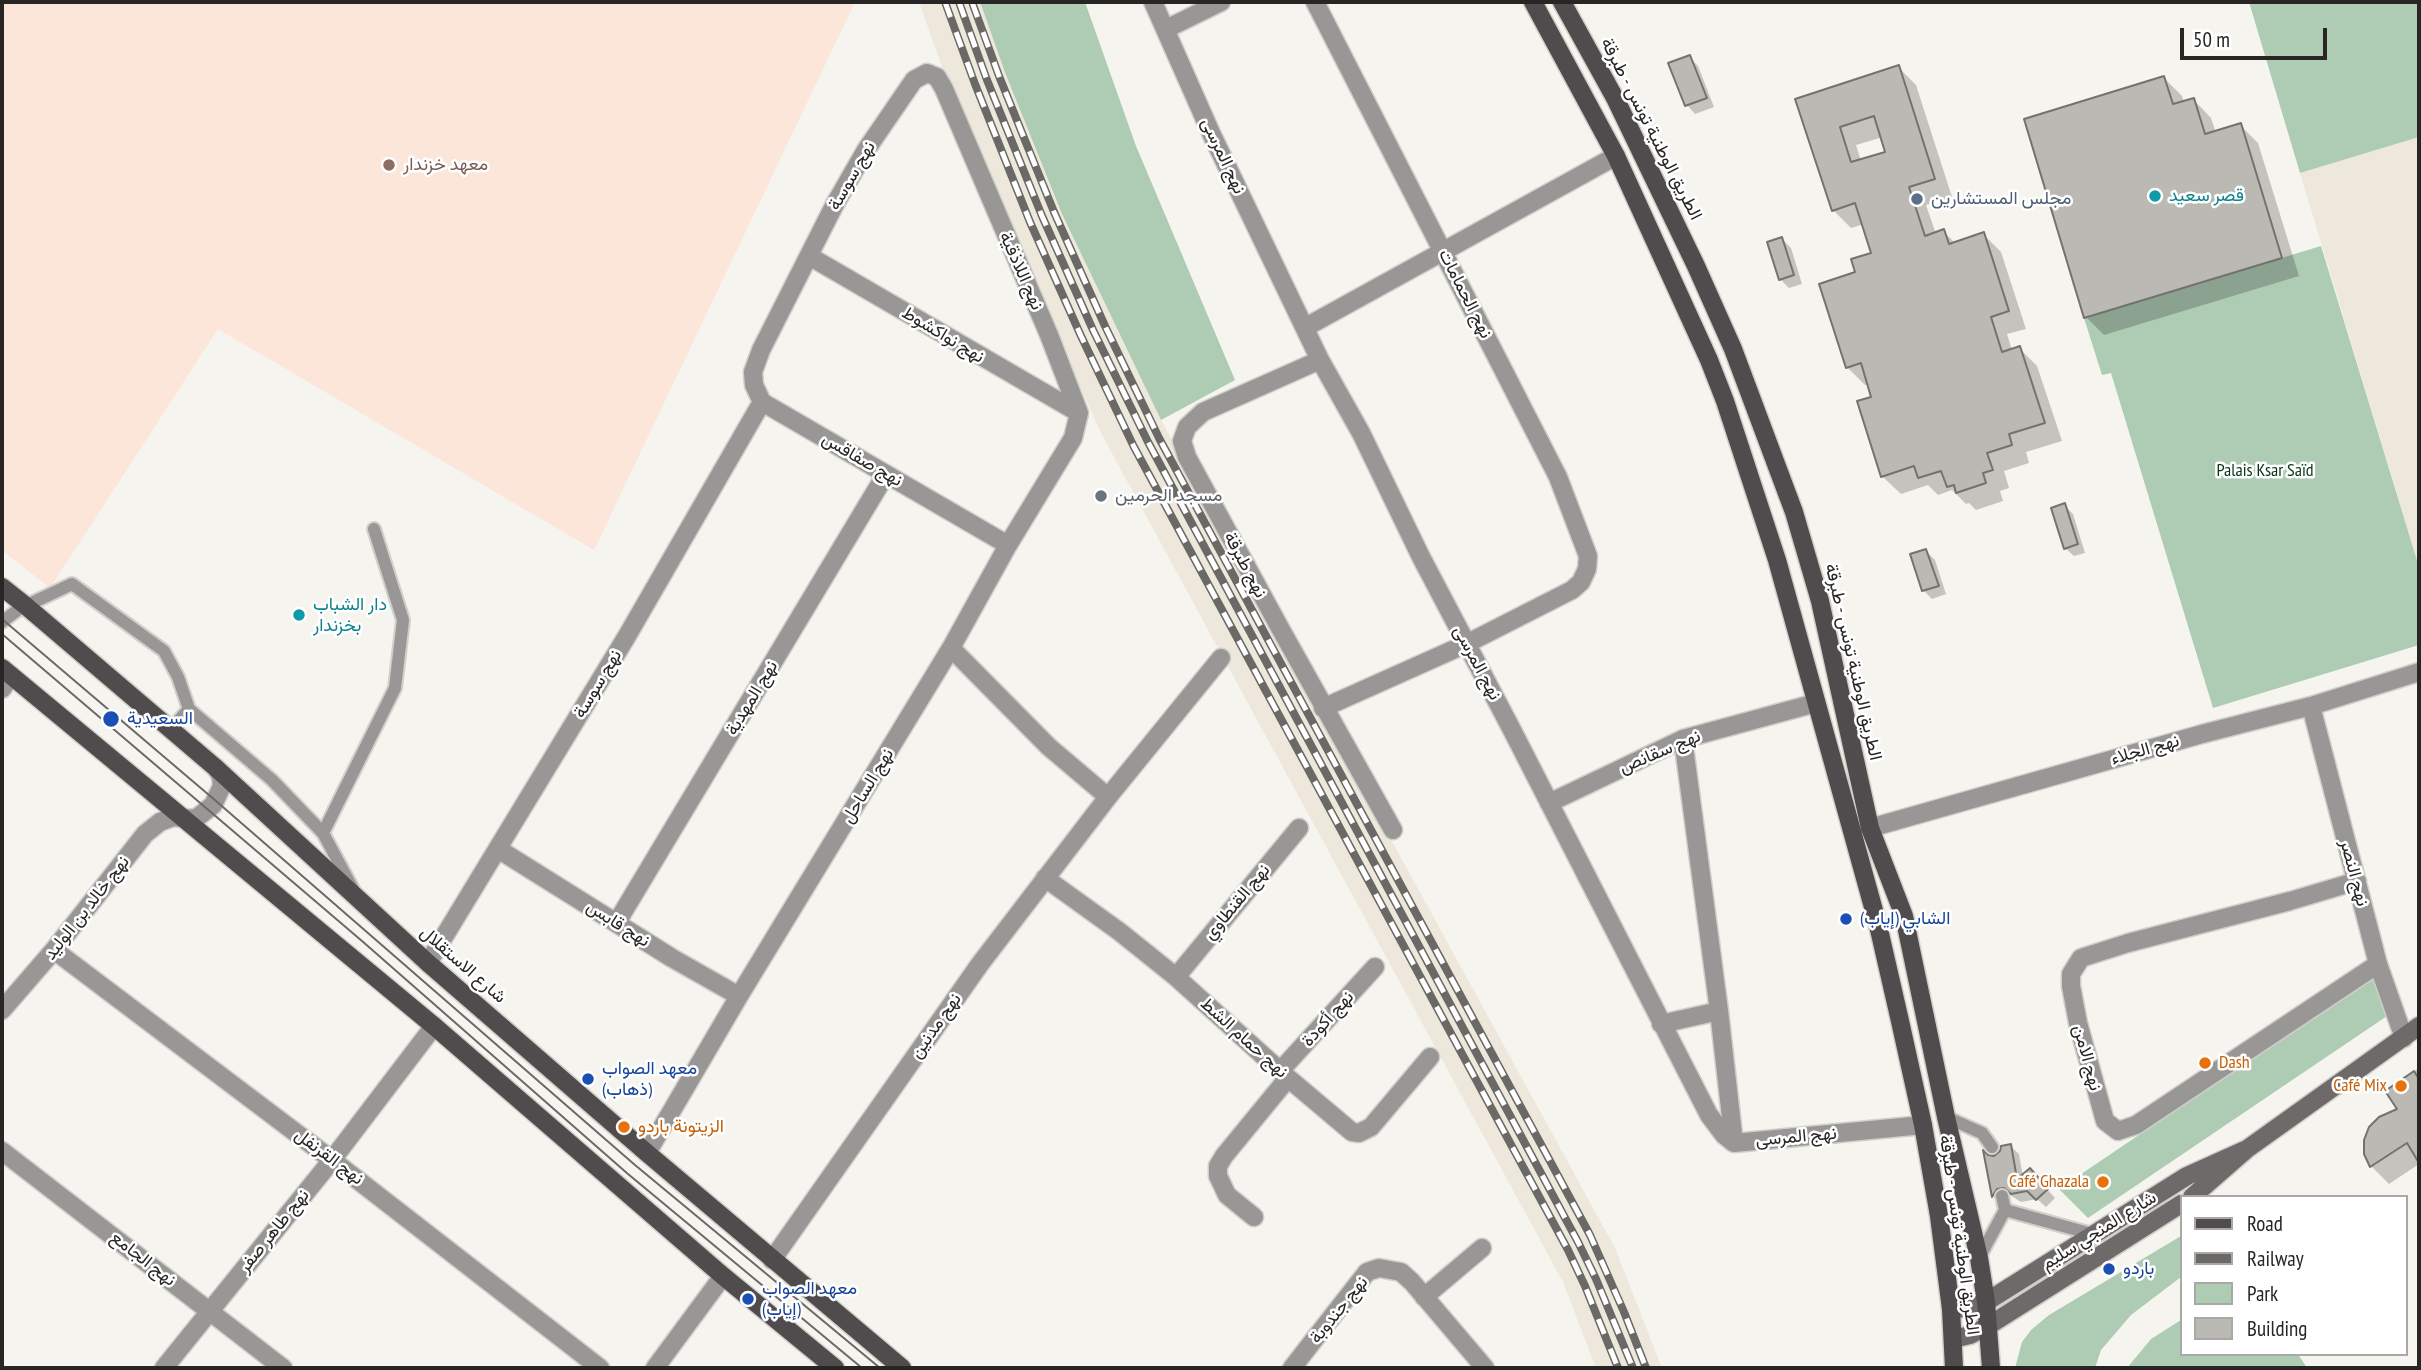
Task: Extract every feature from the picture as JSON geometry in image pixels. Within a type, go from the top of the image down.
[{"type":"main road","name":"الطريق الوطنية تونس - طبرقة","points":[[1534,2],[1616,156],[1709,360],[1777,560],[1878,925],[1923,1125],[1939,1216],[1951,1309],[1954,1368]]},
{"type":"main road","name":"الطريق الوطنية تونس - طبرقة","points":[[1562,2],[1616,100],[1696,266],[1733,349],[1794,512],[1820,601],[1870,828],[1904,916],[1979,1258],[1986,1302],[1990,1368]]},
{"type":"main road","name":"شارع الاستقلال","points":[[2,587],[216,768],[428,963],[772,1260],[902,1368]]},
{"type":"main road","points":[[5,678],[180,817],[433,1026],[723,1276],[835,1368]]},
{"type":"main road","name":"شارع المنجي سليم","points":[[2197,1195],[2247,1149],[2419,1026]]},
{"type":"main road","name":"شارع المنجي سليم","points":[[1951,1309],[1969,1308],[1986,1302],[2187,1176],[2247,1149]]},
{"type":"main road","name":"شارع المنجي سليم","points":[[1953,1339],[1970,1335],[1988,1326],[2180,1204]]},
{"type":"street","name":"نهج المرسى","points":[[1153,2],[1240,194],[1320,360],[1361,433],[1421,557],[1709,1115],[1724,1135],[1734,1143],[1923,1125]]},
{"type":"street","points":[[1166,29],[1221,2]]},
{"type":"street","name":"نهج الحمامات","points":[[1315,2],[1552,466],[1588,556],[1587,569],[1581,582],[1572,590],[1466,644]]},
{"type":"street","name":"نهج سوسة","points":[[428,963],[627,636],[762,402],[754,385],[753,372],[761,350],[851,175],[914,79],[927,73],[937,77],[960,130]]},
{"type":"street","name":"نهج اللاذقية","points":[[960,130],[1049,335],[1079,413]]},
{"type":"street","points":[[1306,327],[1616,156]]},
{"type":"street","name":"نهج نواكشوط","points":[[809,256],[1079,413]]},
{"type":"street","name":"نهج طبرقة","points":[[1320,360],[1203,412],[1187,427],[1182,441],[1187,457],[1323,708],[1394,830]]},
{"type":"street","name":"نهج صفاقس","points":[[762,402],[1008,545]]},
{"type":"street","name":"نهج الساحل","points":[[647,1153],[739,996],[951,648],[1008,545],[1073,438],[1079,413]]},
{"type":"street","name":"نهج المهدية","points":[[617,922],[886,474]]},
{"type":"street","points":[[1323,708],[1466,644]]},
{"type":"street","points":[[951,648],[1049,747],[1108,797]]},
{"type":"street","name":"نهج مدنين","points":[[772,1260],[972,975],[1108,797],[1221,658]]},
{"type":"street","name":"نهج الجلاء","points":[[1870,828],[2311,706],[2419,671]]},
{"type":"street","name":"نهج سقانص","points":[[1549,803],[1683,738],[1816,703]]},
{"type":"street","name":"نهج النصر","points":[[2311,706],[2378,964],[2404,1038]]},
{"type":"street","points":[[1683,738],[1734,1143]]},
{"type":"street","name":"نهج خالد بن الوليد","points":[[2,1010],[54,950],[145,834],[160,822],[180,817],[192,819],[213,806],[222,786],[221,776],[216,768]]},
{"type":"street","name":"نهج القنطاوي","points":[[1176,977],[1299,828]]},
{"type":"street","name":"نهج قابس","points":[[498,849],[672,958],[739,996]]},
{"type":"street","name":"نهج حمام الشط","points":[[1045,878],[1120,932],[1176,977],[1348,1129],[1359,1133],[1368,1130],[1430,1057]]},
{"type":"street","name":"نهج الامن","points":[[2357,881],[2081,958],[2071,974],[2071,986],[2078,1023],[2105,1121],[2118,1131],[2136,1125],[2378,964]]},
{"type":"street","name":"نهج القرنفل","points":[[54,950],[332,1160],[600,1368]]},
{"type":"street","name":"نهج أكودة","points":[[1254,1217],[1227,1195],[1218,1176],[1219,1166],[1284,1075],[1375,967]]},
{"type":"street","points":[[1661,1024],[1719,1011]]},
{"type":"street","name":"نهج طاهر صفر","points":[[163,1368],[332,1160],[433,1026]]},
{"type":"street","name":"نهج الجامع","points":[[2,1151],[283,1368]]},
{"type":"street","points":[[1424,1297],[1482,1248]]},
{"type":"street","name":"نهج جندوبة","points":[[1292,1368],[1367,1272],[1379,1268],[1401,1272],[1485,1368]]},
{"type":"street","points":[[655,1368],[723,1276]]},
{"type":"lane","points":[[323,833],[395,688],[402,620],[374,529]]},
{"type":"lane","points":[[2,622],[19,608],[72,584],[164,651],[189,709],[272,780],[323,833],[360,901]]},
{"type":"lane","points":[[171,729],[189,709]]},
{"type":"lane","points":[[1946,1117],[1982,1133],[1992,1147]]},
{"type":"lane","points":[[2187,1176],[2197,1195]]},
{"type":"lane","points":[[1979,1258],[2005,1210],[2002,1196]]},
{"type":"lane","points":[[2005,1210],[2092,1234]]},
{"type":"shaded area","name":"معهد خزندار","points":[[2,2],[855,2],[594,550],[218,329],[50,588],[2,550]]},
{"type":"shaded area","points":[[919,2],[980,2],[1062,214],[1161,420],[1615,1248],[1662,1368],[1596,1368],[1563,1282],[1102,435],[951,92]]},
{"type":"shaded area","points":[[2419,137],[2419,567],[2300,173]]},
{"type":"green space","points":[[980,2],[1085,2],[1136,146],[1235,380],[1161,420],[1062,214]]},
{"type":"green space","points":[[2249,2],[2419,2],[2419,137],[2300,173]]},
{"type":"green space","name":"Palais Ksar Saïd","points":[[2321,246],[2419,567],[2419,645],[2213,708],[2111,373],[2102,375],[2084,318]]},
{"type":"green space","points":[[2377,974],[2393,1012],[2088,1218],[2059,1189]]},
{"type":"green space","points":[[2180,1237],[2180,1278],[2131,1315],[2101,1350],[2095,1368],[2015,1368],[2022,1342],[2031,1330],[2049,1315]]},
{"type":"green space","points":[[2180,1321],[2180,1356],[2299,1356],[2307,1368],[2127,1368],[2151,1339]]},
{"type":"building","points":[[1690,55],[1707,98],[1685,106],[1668,63]]},
{"type":"building","points":[[1899,65],[1935,179],[1909,187],[1925,236],[1944,229],[1949,244],[1984,232],[2009,311],[1991,317],[2002,352],[2020,346],[2045,423],[2009,434],[2012,445],[1987,453],[1993,470],[1983,473],[1986,483],[1956,493],[1954,485],[1947,487],[1941,471],[1918,478],[1914,466],[1881,477],[1857,401],[1871,397],[1861,363],[1846,368],[1819,284],[1855,272],[1851,259],[1871,253],[1855,203],[1832,211],[1795,99]],"holes":[[[1874,116],[1885,152],[1851,162],[1840,127]]]},
{"type":"building","name":"قصر سعيد","points":[[2164,76],[2173,104],[2194,98],[2205,134],[2241,123],[2282,258],[2084,318],[2024,119]]},
{"type":"building","points":[[1782,237],[1794,275],[1779,280],[1767,242]]},
{"type":"building","points":[[2065,503],[2078,544],[2064,549],[2051,508]]},
{"type":"building","points":[[1926,549],[1939,586],[1922,591],[1910,554]]},
{"type":"building","points":[[2414,1071],[2419,1079],[2419,1163],[2407,1143],[2370,1167],[2364,1154],[2364,1140],[2369,1127],[2379,1117],[2397,1109],[2385,1091]]},
{"type":"building","points":[[2011,1144],[2017,1179],[2030,1168],[2048,1189],[2036,1200],[2027,1191],[2011,1194],[2004,1188],[1997,1189],[1992,1197],[1983,1150],[1994,1156],[2001,1146]]},
{"type":"tram line","points":[[2,619],[635,1165],[880,1368]]},
{"type":"tram line","points":[[2,634],[362,941],[628,1174],[862,1368]]},
{"type":"railway","points":[[945,2],[1030,222],[1134,447],[1568,1250],[1618,1368]]},
{"type":"railway","points":[[959,2],[1042,216],[1093,330],[1148,442],[1578,1242],[1633,1368]]},
{"type":"railway","points":[[972,2],[1054,212],[1159,438],[1590,1235],[1646,1368]]},
{"type":"place","name":"معهد خزندار","points":[[389,165]]},
{"type":"place","name":"قصر سعيد","points":[[2155,196]]},
{"type":"place","name":"مجلس المستشارين","points":[[1917,199]]},
{"type":"place","name":"مسجد الحرمين","points":[[1101,496]]},
{"type":"place","name":"دار الشباب بخزندار","points":[[299,615]]},
{"type":"place","name":"السعيدية","points":[[111,719]]},
{"type":"place","name":"الشابي (إياب)","points":[[1846,919]]},
{"type":"place","name":"Dash","points":[[2205,1063]]},
{"type":"place","name":"معهد الصواب (ذهاب)","points":[[588,1079]]},
{"type":"place","name":"Café Mix","points":[[2401,1086]]},
{"type":"place","name":"الزيتونة باردو","points":[[624,1127]]},
{"type":"place","name":"Café Ghazala","points":[[2103,1182]]},
{"type":"place","name":"باردو","points":[[2109,1269]]},
{"type":"place","name":"معهد الصواب (إياب)","points":[[748,1299]]}]
